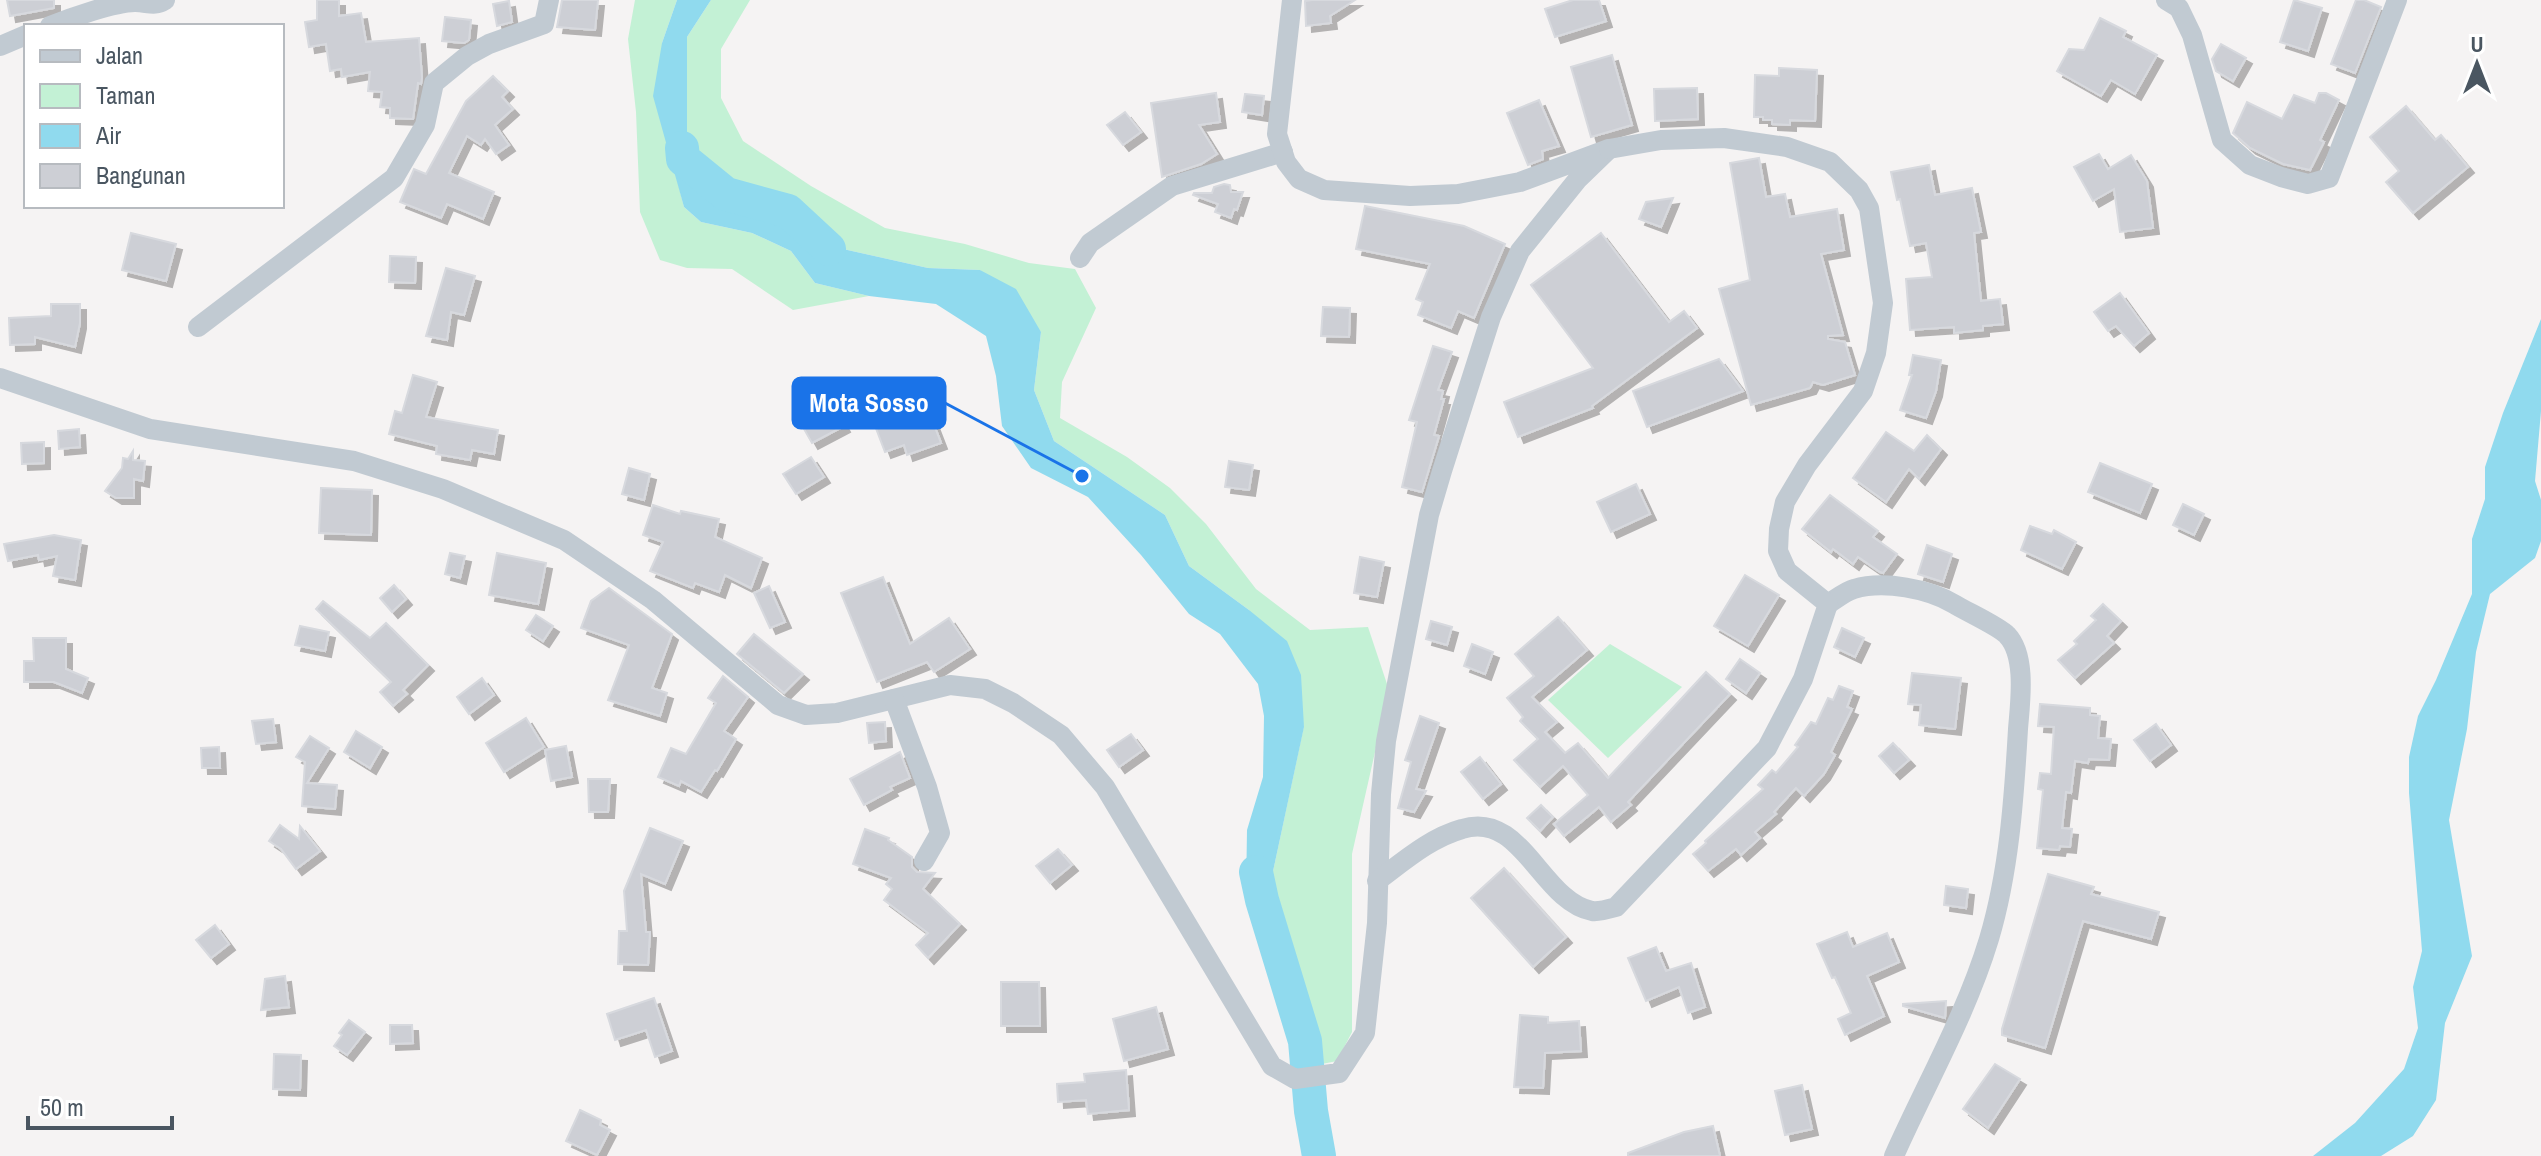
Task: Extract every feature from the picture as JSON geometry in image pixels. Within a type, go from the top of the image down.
[{"type":"street","points":[[55,24],[134,2],[156,5],[165,0]]},
{"type":"street","points":[[198,327],[394,178],[425,125],[434,83],[467,56],[489,44],[544,24],[549,0]]},
{"type":"street","points":[[1292,0],[1277,134],[1286,162],[1299,179],[1324,190],[1410,196],[1458,194],[1520,182],[1609,149],[1661,140],[1724,138],[1787,147],[1830,162],[1859,190],[1869,208],[1883,303],[1876,353],[1863,391],[1807,465],[1785,502],[1779,529],[1778,551],[1787,571],[1828,604]]},
{"type":"street","points":[[2166,0],[2179,8],[2192,35],[2222,140],[2250,165],[2308,184],[2329,178],[2397,0]]},
{"type":"street","points":[[0,46],[24,36]]},
{"type":"street","points":[[0,378],[150,429],[354,461],[443,489],[564,540],[653,600],[778,705],[806,715],[837,713],[950,685],[985,689],[1013,703],[1061,735],[1105,787],[1272,1066],[1295,1079],[1339,1073],[1365,1033],[1377,923],[1386,741],[1429,515],[1491,317],[1520,251],[1578,179],[1609,149]]},
{"type":"street","points":[[1080,258],[1090,243],[1172,186],[1283,152]]},
{"type":"street","points":[[1377,881],[1433,840],[1466,827],[1490,828],[1509,837],[1572,904],[1595,912],[1616,907],[1767,748],[1803,679],[1828,604],[1854,589],[1877,586],[1916,589],[1945,599],[2007,635],[2015,650],[2021,677],[2016,769],[2004,875],[1989,939],[1961,1016],[1894,1156]]},
{"type":"street","points":[[894,699],[927,787],[940,833],[924,861]]},
{"type":"green space","points":[[635,0],[677,0],[662,43],[672,160],[684,207],[701,222],[752,233],[791,251],[815,283],[869,296],[793,310],[732,269],[687,268],[660,260],[640,212],[636,112],[628,39]]},
{"type":"green space","points":[[711,0],[750,0],[721,49],[721,98],[743,141],[811,186],[885,228],[965,244],[1029,263],[1075,269],[1096,308],[1062,382],[1060,418],[1127,457],[1170,488],[1206,524],[1256,589],[1310,630],[1368,627],[1389,690],[1352,854],[1352,1032],[1337,1061],[1317,1065],[1306,989],[1272,876],[1304,726],[1249,610],[1189,566],[1165,515],[1054,441],[1034,390],[1041,332],[980,270],[928,268],[843,249],[810,219],[753,211],[715,194],[687,135],[687,37]]},
{"type":"green space","points":[[1610,644],[1682,687],[1608,758],[1548,700]]},
{"type":"water","points":[[677,0],[711,0],[687,37],[687,135],[715,194],[753,211],[810,219],[843,249],[928,268],[980,270],[1016,289],[1041,332],[1034,390],[1054,441],[1165,515],[1189,566],[1287,641],[1301,675],[1304,727],[1272,876],[1263,942],[1246,895],[1247,830],[1263,777],[1264,716],[1258,684],[1220,634],[1189,614],[1088,497],[1031,468],[1002,426],[996,376],[986,336],[936,304],[869,296],[815,283],[791,251],[752,233],[701,222],[684,207],[653,96],[662,43]]},
{"type":"water","points":[[2541,319],[2541,411],[2535,481],[2541,500],[2541,541],[2535,558],[2490,594],[2476,652],[2467,729],[2449,820],[2472,956],[2445,1023],[2436,1100],[2413,1136],[2381,1156],[2313,1156],[2355,1123],[2404,1069],[2418,1028],[2413,987],[2422,951],[2409,793],[2409,757],[2418,716],[2472,594],[2472,539],[2485,499],[2485,467]]},
{"type":"building","points":[[7,0],[54,0],[54,8],[10,16]]},
{"type":"building","points":[[317,0],[339,0],[339,16],[361,13],[366,42],[419,38],[422,78],[421,84],[418,83],[413,119],[390,118],[390,108],[380,107],[382,92],[368,91],[370,72],[342,77],[341,69],[330,71],[326,44],[309,47],[305,22],[317,20]]},
{"type":"building","points":[[562,0],[598,0],[595,30],[557,27]]},
{"type":"building","points":[[1355,0],[1330,16],[1331,23],[1306,26],[1305,1]]},
{"type":"building","points":[[1573,0],[1599,0],[1606,21],[1555,37],[1545,9]]},
{"type":"building","points":[[2294,0],[2322,8],[2308,51],[2280,42]]},
{"type":"building","points":[[2356,0],[2381,7],[2355,73],[2331,64]]},
{"type":"building","points":[[509,1],[512,22],[497,26],[493,4]]},
{"type":"building","points":[[445,17],[471,20],[469,40],[464,43],[442,41]]},
{"type":"building","points":[[2100,18],[2126,31],[2123,37],[2157,55],[2135,94],[2111,80],[2101,96],[2057,71],[2069,49],[2084,50]]},
{"type":"building","points":[[2221,44],[2246,58],[2233,81],[2216,71],[2212,59]]},
{"type":"building","points":[[1612,55],[1632,125],[1591,137],[1571,67]]},
{"type":"building","points":[[1779,68],[1817,70],[1815,121],[1790,120],[1790,125],[1772,124],[1772,120],[1754,117],[1755,75],[1779,76]]},
{"type":"building","points":[[493,76],[508,91],[502,97],[513,109],[495,125],[509,145],[496,154],[485,139],[481,145],[467,136],[449,173],[494,192],[483,219],[447,204],[441,218],[400,202],[414,169],[426,174],[466,101]]},
{"type":"building","points":[[1697,88],[1698,119],[1655,121],[1654,89]]},
{"type":"building","points":[[1216,93],[1220,122],[1199,125],[1217,154],[1201,164],[1162,177],[1151,103]]},
{"type":"building","points":[[2319,93],[2339,100],[2310,170],[2283,164],[2250,148],[2233,133],[2247,102],[2282,119],[2294,95],[2315,103]]},
{"type":"building","points":[[1245,94],[1264,96],[1262,115],[1242,112]]},
{"type":"building","points":[[1539,100],[1559,146],[1542,151],[1543,159],[1528,165],[1507,113]]},
{"type":"building","points":[[2406,106],[2435,140],[2441,135],[2468,167],[2413,213],[2386,182],[2399,171],[2370,137]]},
{"type":"building","points":[[1125,112],[1141,132],[1123,145],[1107,125]]},
{"type":"building","points":[[2099,154],[2108,169],[2131,155],[2147,181],[2153,228],[2120,232],[2114,189],[2093,201],[2074,167]]},
{"type":"building","points":[[1759,158],[1766,197],[1785,194],[1790,217],[1837,209],[1844,250],[1821,254],[1843,335],[1828,336],[1828,339],[1845,342],[1855,375],[1823,385],[1813,382],[1810,388],[1751,405],[1719,289],[1750,280],[1730,163]]},
{"type":"building","points":[[1929,165],[1935,195],[1972,188],[1981,232],[1974,233],[1981,301],[2000,299],[2003,324],[1954,333],[1954,327],[1910,330],[1906,279],[1932,277],[1926,243],[1910,246],[1891,172]]},
{"type":"building","points":[[1230,185],[1231,192],[1243,192],[1231,218],[1215,212],[1218,204],[1193,195],[1212,193],[1214,187]]},
{"type":"building","points":[[1673,198],[1661,227],[1639,219],[1646,202]]},
{"type":"building","points":[[1365,206],[1464,226],[1505,244],[1474,318],[1458,311],[1451,328],[1418,315],[1423,302],[1416,299],[1430,264],[1356,249]]},
{"type":"building","points":[[131,233],[176,244],[166,281],[122,270]]},
{"type":"building","points":[[1601,233],[1669,322],[1684,311],[1697,328],[1593,408],[1518,437],[1504,402],[1593,368],[1531,285]]},
{"type":"building","points":[[390,256],[416,257],[415,283],[389,282]]},
{"type":"building","points":[[446,268],[475,276],[464,315],[451,312],[447,340],[426,336]]},
{"type":"building","points":[[2120,293],[2149,333],[2134,346],[2116,326],[2108,331],[2094,312]]},
{"type":"building","points":[[51,304],[80,304],[75,347],[35,337],[35,344],[10,345],[9,318],[51,316]]},
{"type":"building","points":[[1323,307],[1350,308],[1349,337],[1321,336]]},
{"type":"building","points":[[1433,346],[1452,352],[1438,390],[1443,391],[1441,399],[1444,399],[1434,435],[1439,436],[1422,492],[1402,487],[1417,422],[1409,420]]},
{"type":"building","points":[[1913,355],[1941,360],[1936,391],[1926,418],[1900,410],[1912,375],[1909,375]]},
{"type":"building","points":[[1719,359],[1743,391],[1647,427],[1633,391]]},
{"type":"building","points":[[413,375],[437,382],[426,417],[498,430],[494,454],[472,450],[470,460],[436,454],[437,446],[389,434],[395,411],[402,413]]},
{"type":"building","points":[[828,397],[844,426],[812,443],[796,415]]},
{"type":"building","points":[[926,404],[941,443],[907,455],[904,445],[885,452],[874,423]]},
{"type":"building","points":[[79,429],[80,447],[59,449],[58,431]]},
{"type":"building","points":[[1886,432],[1914,451],[1927,435],[1941,449],[1919,479],[1909,469],[1886,502],[1853,478]]},
{"type":"building","points":[[44,442],[44,463],[22,464],[21,443]]},
{"type":"building","points":[[133,451],[133,460],[145,461],[143,481],[134,479],[134,498],[116,498],[105,491],[122,468],[123,458],[128,459]]},
{"type":"building","points":[[811,457],[824,477],[796,494],[783,474]]},
{"type":"building","points":[[1229,461],[1253,465],[1249,490],[1225,487]]},
{"type":"building","points":[[2100,463],[2152,484],[2140,513],[2088,492]]},
{"type":"building","points":[[629,468],[650,474],[644,500],[622,494]]},
{"type":"building","points":[[1636,484],[1650,514],[1611,532],[1597,502]]},
{"type":"building","points":[[321,488],[372,490],[371,535],[319,533]]},
{"type":"building","points":[[1830,495],[1878,531],[1873,537],[1897,554],[1883,573],[1858,557],[1853,564],[1833,549],[1831,552],[1802,529]]},
{"type":"building","points":[[2183,504],[2204,514],[2194,535],[2173,525]]},
{"type":"building","points":[[653,505],[680,514],[681,511],[719,519],[715,537],[762,558],[751,588],[725,575],[719,592],[695,583],[693,588],[650,571],[663,542],[643,535]]},
{"type":"building","points":[[2030,526],[2052,534],[2054,530],[2076,542],[2062,569],[2021,550]]},
{"type":"building","points":[[54,535],[81,540],[75,580],[53,576],[57,556],[39,560],[38,555],[8,561],[4,544]]},
{"type":"building","points":[[1927,545],[1952,554],[1943,582],[1918,574]]},
{"type":"building","points":[[450,553],[465,556],[460,578],[445,574]]},
{"type":"building","points":[[497,553],[546,563],[538,604],[489,595]]},
{"type":"building","points":[[1360,557],[1384,562],[1377,597],[1354,593]]},
{"type":"building","points":[[1745,575],[1779,595],[1748,646],[1714,626]]},
{"type":"building","points":[[883,577],[910,644],[949,618],[970,649],[934,672],[927,662],[877,682],[841,593]]},
{"type":"building","points":[[394,585],[406,599],[392,612],[380,598]]},
{"type":"building","points":[[769,586],[785,622],[770,628],[754,593]]},
{"type":"building","points":[[609,588],[672,634],[652,688],[667,693],[660,716],[608,700],[629,645],[581,628],[591,601]]},
{"type":"building","points":[[323,601],[370,638],[386,623],[428,665],[403,690],[407,694],[393,706],[380,692],[391,682],[316,609]]},
{"type":"building","points":[[2103,604],[2121,621],[2107,636],[2114,643],[2075,678],[2058,660],[2077,644],[2074,641],[2096,620],[2091,616]]},
{"type":"building","points":[[536,615],[553,626],[543,641],[526,630]]},
{"type":"building","points":[[1558,617],[1587,650],[1532,697],[1557,722],[1545,732],[1565,753],[1578,743],[1608,778],[1706,672],[1730,694],[1628,802],[1631,805],[1611,822],[1599,807],[1564,836],[1554,824],[1588,795],[1563,766],[1540,787],[1514,760],[1538,739],[1520,721],[1523,717],[1507,698],[1534,676],[1515,654]]},
{"type":"building","points":[[1431,621],[1452,627],[1447,645],[1426,639]]},
{"type":"building","points":[[300,626],[329,632],[325,651],[295,645]]},
{"type":"building","points":[[1842,628],[1864,638],[1855,657],[1834,647]]},
{"type":"building","points":[[754,634],[803,674],[784,693],[737,654]]},
{"type":"building","points":[[33,638],[66,638],[66,669],[88,678],[82,693],[54,682],[24,682],[24,661],[34,661]]},
{"type":"building","points":[[1472,644],[1493,652],[1485,674],[1464,666]]},
{"type":"building","points":[[1740,659],[1760,673],[1746,693],[1726,679]]},
{"type":"building","points":[[1912,673],[1961,678],[1955,729],[1919,725],[1921,705],[1908,704]]},
{"type":"building","points":[[723,676],[748,697],[724,731],[736,739],[717,771],[701,792],[681,781],[679,786],[658,777],[671,748],[686,754],[716,703],[708,698]]},
{"type":"building","points":[[482,678],[494,695],[469,714],[457,697]]},
{"type":"building","points":[[1839,686],[1853,691],[1847,707],[1852,709],[1831,752],[1835,755],[1824,774],[1804,796],[1796,788],[1774,812],[1776,814],[1755,832],[1760,838],[1741,855],[1736,849],[1708,871],[1693,854],[1763,789],[1758,785],[1772,770],[1776,773],[1798,747],[1795,745],[1811,722],[1816,724],[1828,698],[1833,700]]},
{"type":"building","points":[[2040,704],[2090,708],[2090,715],[2100,716],[2098,738],[2111,739],[2109,760],[2075,761],[2071,793],[2066,792],[2062,828],[2072,829],[2070,847],[2060,846],[2059,850],[2037,848],[2043,790],[2038,789],[2040,773],[2051,774],[2054,727],[2038,726]]},
{"type":"building","points":[[1420,716],[1439,723],[1416,789],[1426,791],[1414,812],[1398,808],[1411,762],[1405,760]]},
{"type":"building","points":[[526,718],[544,747],[504,772],[486,743]]},
{"type":"building","points":[[273,719],[276,742],[256,744],[252,721]]},
{"type":"building","points":[[885,722],[886,741],[869,743],[867,723]]},
{"type":"building","points":[[2156,724],[2171,745],[2150,761],[2134,740]]},
{"type":"building","points":[[356,731],[382,747],[370,768],[344,752]]},
{"type":"building","points":[[1131,734],[1143,750],[1119,767],[1107,750]]},
{"type":"building","points":[[310,736],[329,748],[307,783],[337,785],[335,809],[302,806],[305,762],[296,757]]},
{"type":"building","points":[[1893,743],[1909,760],[1894,773],[1879,756]]},
{"type":"building","points":[[566,746],[572,777],[551,781],[545,750]]},
{"type":"building","points":[[219,747],[220,768],[202,768],[201,748]]},
{"type":"building","points":[[900,752],[910,778],[864,805],[850,779]]},
{"type":"building","points":[[1480,757],[1501,784],[1483,799],[1461,772]]},
{"type":"building","points":[[588,779],[610,779],[608,812],[589,812]]},
{"type":"building","points":[[1541,805],[1553,817],[1540,831],[1527,818]]},
{"type":"building","points":[[280,825],[299,839],[300,826],[320,851],[296,869],[281,849],[269,841]]},
{"type":"building","points":[[650,828],[683,841],[665,884],[641,874],[646,932],[650,932],[648,965],[618,964],[619,931],[627,931],[624,891]]},
{"type":"building","points":[[865,829],[889,838],[912,857],[912,867],[917,872],[935,873],[923,889],[960,924],[928,958],[916,945],[928,933],[884,900],[892,889],[886,884],[891,878],[853,864]]},
{"type":"building","points":[[1058,849],[1072,865],[1050,883],[1036,866]]},
{"type":"building","points":[[1504,868],[1566,937],[1533,967],[1471,898]]},
{"type":"building","points":[[2048,874],[2094,887],[2091,894],[2159,912],[2151,939],[2083,921],[2045,1048],[2002,1035],[2002,1029]]},
{"type":"building","points":[[1946,886],[1968,889],[1966,908],[1944,905]]},
{"type":"building","points":[[215,925],[229,944],[211,958],[196,940]]},
{"type":"building","points":[[1847,932],[1853,947],[1887,933],[1899,962],[1867,976],[1884,1016],[1845,1035],[1838,1019],[1851,1013],[1817,944]]},
{"type":"building","points":[[1656,947],[1666,971],[1691,963],[1705,1007],[1688,1013],[1679,987],[1646,1001],[1628,958]]},
{"type":"building","points":[[285,976],[289,1007],[261,1010],[265,979]]},
{"type":"building","points":[[1001,982],[1039,982],[1040,1026],[1001,1026]]},
{"type":"building","points":[[654,998],[672,1051],[655,1057],[646,1030],[615,1040],[607,1014]]},
{"type":"building","points":[[1946,1001],[1945,1018],[1903,1006],[1903,1004]]},
{"type":"building","points":[[1156,1007],[1168,1049],[1124,1061],[1113,1019]]},
{"type":"building","points":[[1520,1015],[1548,1017],[1548,1023],[1579,1021],[1581,1051],[1545,1053],[1543,1088],[1514,1087]]},
{"type":"building","points":[[349,1020],[365,1032],[347,1055],[334,1046]]},
{"type":"building","points":[[390,1025],[412,1025],[413,1043],[390,1044]]},
{"type":"building","points":[[274,1054],[301,1055],[300,1090],[273,1089]]},
{"type":"building","points":[[1995,1064],[2020,1079],[1988,1128],[1963,1109]]},
{"type":"building","points":[[1126,1070],[1129,1110],[1088,1114],[1086,1100],[1058,1102],[1057,1084],[1085,1082],[1084,1074]]},
{"type":"building","points":[[1802,1085],[1812,1129],[1785,1135],[1775,1091]]},
{"type":"building","points":[[580,1110],[601,1120],[600,1125],[610,1130],[597,1155],[566,1141]]},
{"type":"building","points":[[1713,1126],[1720,1156],[1628,1156],[1628,1153],[1684,1132]]},
{"type":"waterway","points":[[682,148],[683,159],[726,194],[788,211],[829,249]]},
{"type":"waterway","points":[[1256,872],[1305,1041],[1311,1111],[1319,1156]]},
{"type":"place","name":"Mota Sosso","points":[[1082,476]]}]
